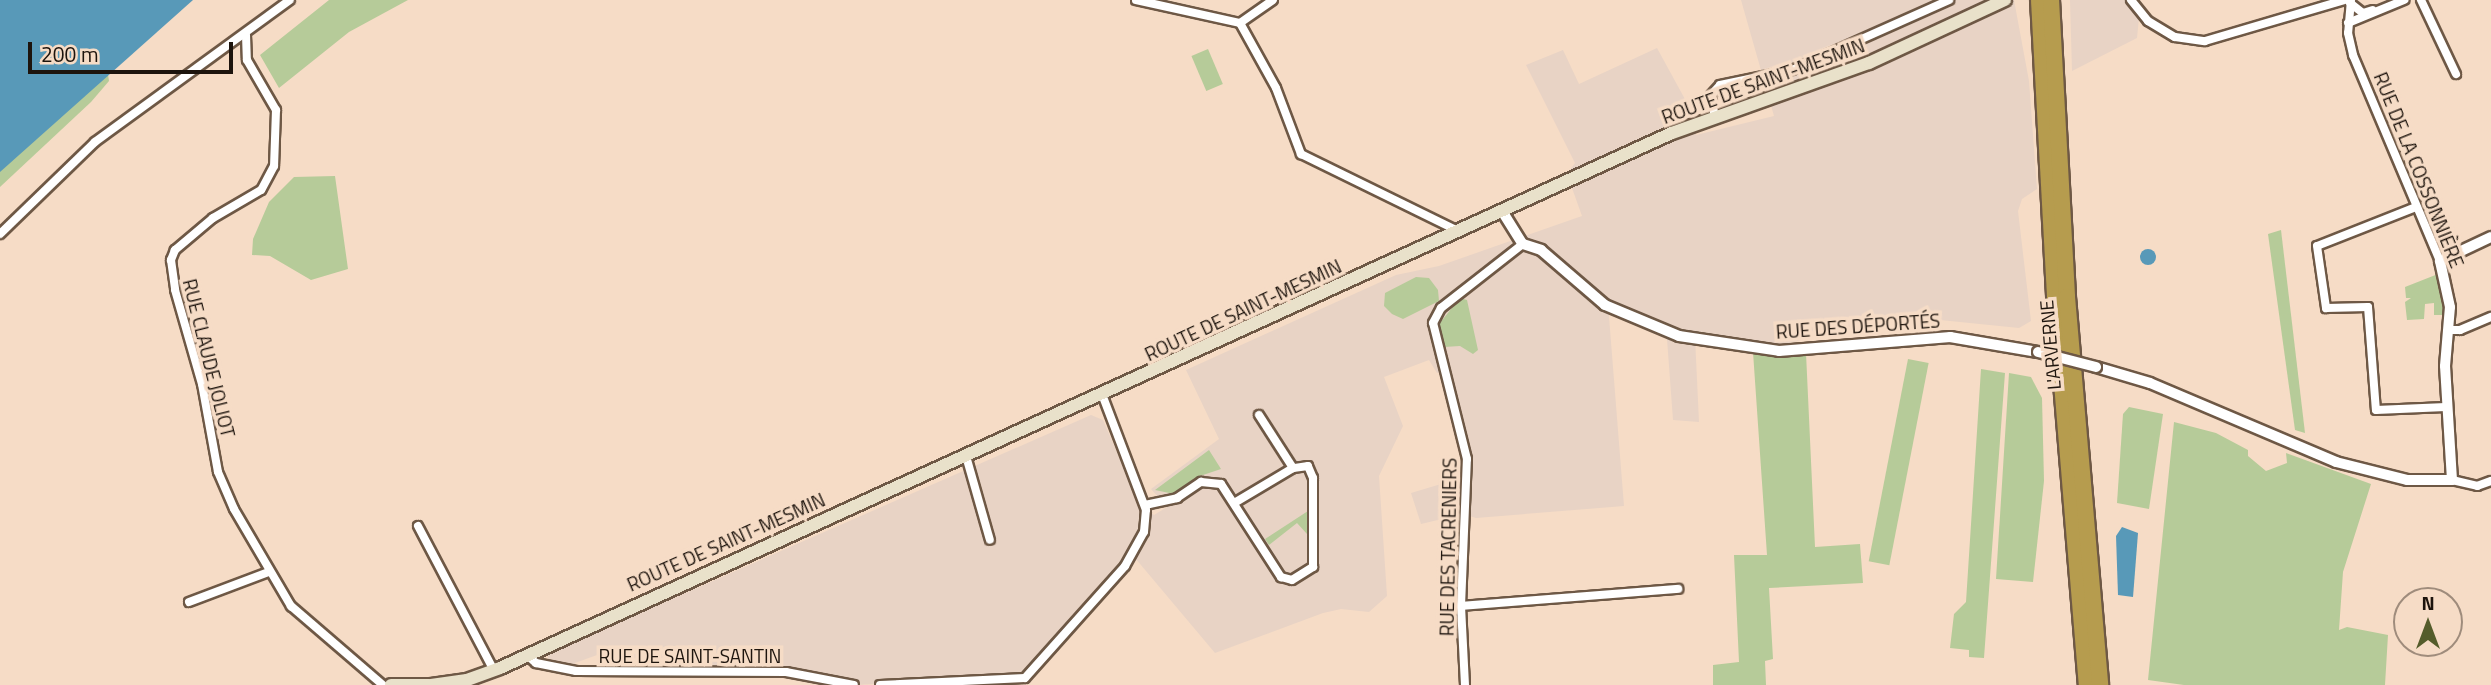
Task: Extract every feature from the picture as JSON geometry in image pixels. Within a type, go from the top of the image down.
[{"type":"highway","name":"L'ARVERNE","points":[[2039,0],[2054,298],[2087,685]]},
{"type":"highway","name":"L'ARVERNE","points":[[2051,0],[2067,297],[2100,685]]},
{"type":"main road","name":"ROUTE DE SAINT-MESMIN","points":[[527,655],[966,456],[1103,397],[1502,211],[1715,118],[1869,63],[1961,24],[2006,0]]},
{"type":"main road","points":[[391,685],[430,685],[494,671],[527,655]]},
{"type":"street","points":[[0,234],[95,142],[246,35],[290,0]]},
{"type":"street","points":[[1136,0],[1240,23],[1273,0]]},
{"type":"street","points":[[1715,118],[1711,95],[1720,85],[1792,70],[1949,0]]},
{"type":"street","points":[[2131,0],[2148,21],[2175,37],[2205,41],[2348,1],[2367,13],[2395,0]]},
{"type":"street","points":[[2348,23],[2404,0]]},
{"type":"street","points":[[2421,0],[2456,74]]},
{"type":"street","name":"RUE DE LA COSSONNIÈRE","points":[[2348,1],[2353,55],[2440,261],[2449,297],[2446,407],[2452,480]]},
{"type":"street","points":[[1240,23],[1276,88],[1301,154],[1402,208],[1458,231]]},
{"type":"street","name":"RUE CLAUDE JOLIOT","points":[[246,35],[247,60],[276,110],[274,166],[261,190],[214,218],[175,250],[171,260],[202,384],[218,472],[269,572],[291,607],[383,685]]},
{"type":"street","points":[[2416,207],[2317,246],[2326,307],[2368,307],[2376,410],[2446,407]]},
{"type":"street","name":"RUE DES DÉPORTÉS","points":[[1502,211],[1523,244],[1541,250],[1605,305],[1626,317],[1705,342],[1779,351],[1950,337],[2038,352],[2150,383],[2304,450],[2357,468],[2407,480],[2452,480],[2477,486],[2491,481]]},
{"type":"street","points":[[2440,261],[2491,237]]},
{"type":"street","name":"RUE DES TACRENIERS","points":[[1465,685],[1461,606],[1467,458],[1433,323],[1441,308],[1523,244]]},
{"type":"street","points":[[2448,330],[2460,330],[2491,317]]},
{"type":"street","points":[[880,685],[1016,683],[1028,676],[1125,566],[1144,532],[1145,505],[1103,397]]},
{"type":"street","points":[[1259,415],[1293,468]]},
{"type":"street","points":[[966,456],[990,540]]},
{"type":"street","points":[[1145,505],[1177,498],[1210,481],[1226,488],[1281,576],[1296,578],[1314,564],[1313,478],[1308,466],[1293,468],[1236,502]]},
{"type":"street","points":[[418,526],[494,671]]},
{"type":"street","points":[[189,602],[269,572]]},
{"type":"street","points":[[1461,606],[1678,589]]},
{"type":"street","name":"RUE DE SAINT-SANTIN","points":[[527,655],[561,669],[786,672],[854,685]]},
{"type":"shaded area","points":[[1741,0],[2014,0],[2029,81],[2037,189],[2022,199],[2018,211],[2031,321],[2019,328],[1901,316],[1781,345],[1695,337],[1699,422],[1673,420],[1667,339],[1673,329],[1608,304],[1624,506],[1476,518],[1463,514],[1421,524],[1411,493],[1471,475],[1442,371],[1437,373],[1429,360],[1384,377],[1403,426],[1379,476],[1387,596],[1369,612],[1341,609],[1323,613],[1215,653],[1130,552],[1021,677],[854,685],[786,672],[606,668],[597,655],[575,663],[575,669],[548,663],[548,655],[601,630],[1091,415],[1103,420],[1139,503],[1154,515],[1167,507],[1151,489],[1219,439],[1186,370],[1396,275],[1439,266],[1582,216],[1567,174],[1575,163],[1526,65],[1563,50],[1579,84],[1657,48],[1692,112],[1696,135],[1774,116]]},
{"type":"shaded area","points":[[2070,0],[2125,0],[2139,18],[2137,38],[2072,71]]},
{"type":"green space","points":[[329,0],[408,0],[349,32],[279,88],[260,55]]},
{"type":"green space","points":[[1208,49],[1223,84],[1206,91],[1191,56]]},
{"type":"green space","points":[[107,68],[109,81],[91,102],[0,187],[0,167]]},
{"type":"green space","points":[[335,176],[348,269],[311,280],[270,256],[252,255],[253,239],[269,202],[294,177]]},
{"type":"green space","points":[[2281,230],[2305,433],[2295,430],[2268,234]]},
{"type":"green space","points":[[2438,274],[2445,315],[2434,315],[2434,303],[2425,304],[2424,319],[2407,320],[2405,302],[2411,298],[2406,298],[2405,287]]},
{"type":"green space","points":[[1416,277],[1429,278],[1438,290],[1439,301],[1403,319],[1392,314],[1384,306],[1385,293]]},
{"type":"green space","points":[[1460,298],[1467,300],[1478,350],[1473,354],[1460,346],[1444,347],[1439,324]]},
{"type":"green space","points":[[1753,352],[1806,353],[1815,547],[1860,544],[1863,583],[1769,588],[1773,659],[1765,661],[1766,685],[1713,685],[1713,665],[1739,662],[1734,555],[1767,555]]},
{"type":"green space","points":[[1908,359],[1929,363],[1889,565],[1869,561]]},
{"type":"green space","points":[[1981,369],[2005,373],[1984,658],[1969,657],[1969,650],[1950,648],[1954,614],[1966,602]]},
{"type":"green space","points":[[2009,373],[2031,377],[2042,398],[2044,481],[2033,582],[1996,579]]},
{"type":"green space","points":[[2129,407],[2163,414],[2149,509],[2117,503],[2123,414]]},
{"type":"green space","points":[[2174,422],[2216,433],[2248,450],[2248,456],[2266,471],[2287,463],[2286,453],[2371,484],[2343,572],[2339,630],[2347,627],[2388,635],[2385,685],[2184,685],[2148,680]]},
{"type":"green space","points":[[1209,450],[1221,469],[1200,476],[1174,494],[1155,490]]},
{"type":"green space","points":[[1308,511],[1307,534],[1297,523],[1269,545],[1265,539]]},
{"type":"water","points":[[0,0],[193,0],[0,172]]},
{"type":"water","points":[[2145,249],[2151,249],[2156,257],[2154,263],[2145,265],[2140,260],[2140,254]]},
{"type":"water","points":[[2122,527],[2138,533],[2133,597],[2118,595],[2116,536]]}]
